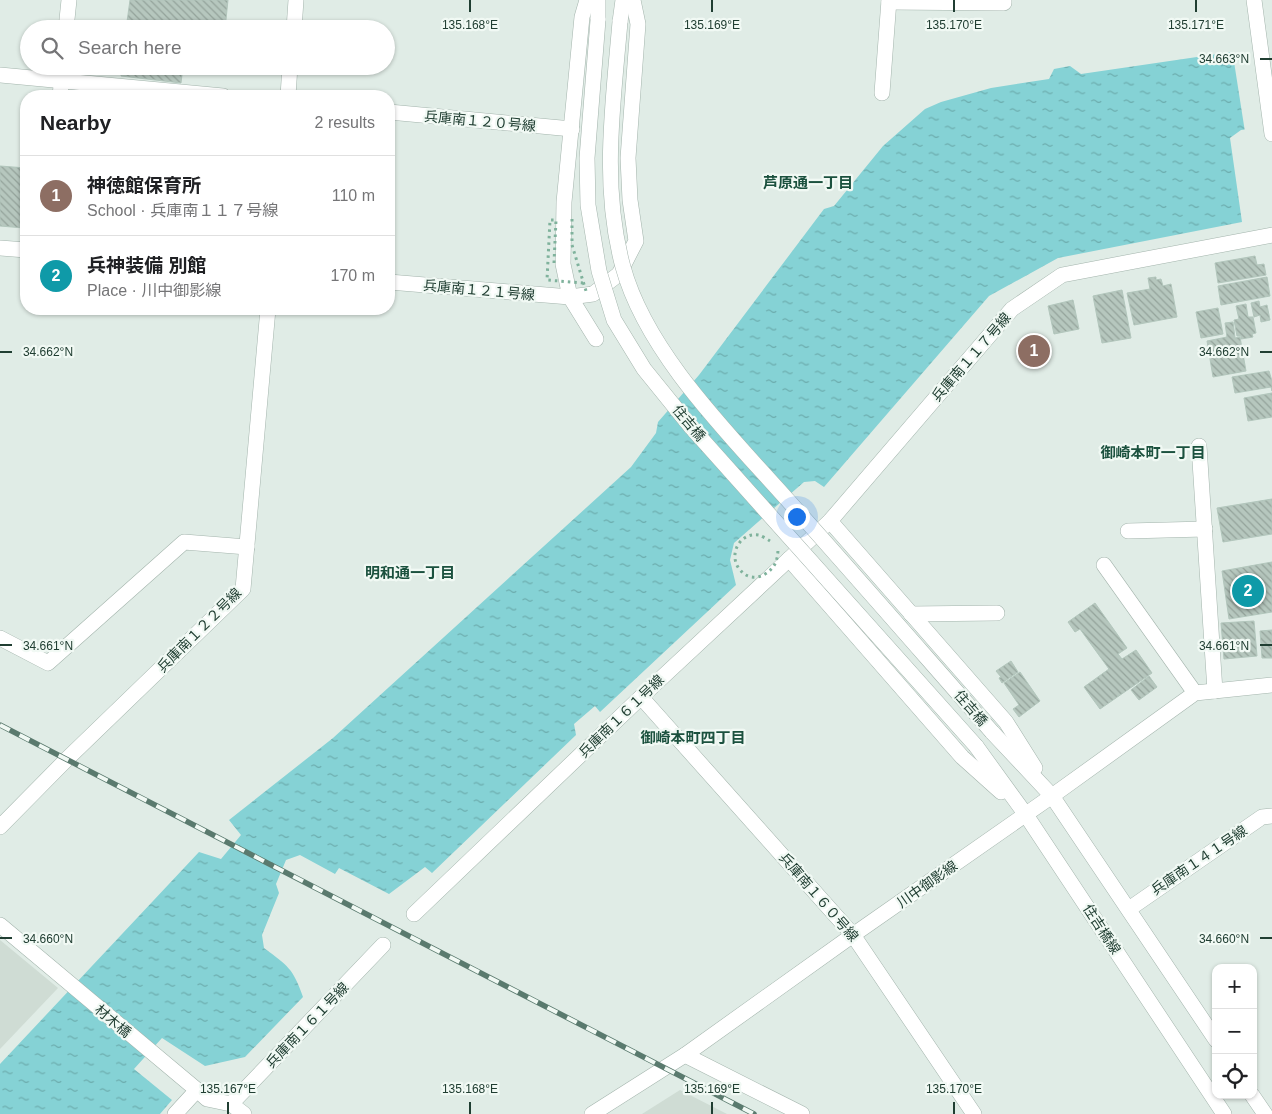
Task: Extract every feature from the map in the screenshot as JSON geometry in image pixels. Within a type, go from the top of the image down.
[{"type":"street","points":[[67,20],[69,0]]},
{"type":"street","points":[[295,20],[296,0]]},
{"type":"street","points":[[587,0],[582,17],[564,202],[563,264],[570,298],[596,339]]},
{"type":"street","name":"住吉橋","points":[[598,0],[587,158],[588,205],[599,271],[614,320],[644,369],[691,427],[976,746]]},
{"type":"street","name":"住吉橋","points":[[623,0],[609,157],[611,205],[623,267],[640,312],[666,356],[711,413],[992,732],[1052,796]]},
{"type":"street","name":"兵庫南１２１号線","points":[[395,283],[570,298],[593,294],[618,274],[636,241],[630,200],[628,158],[638,24],[633,0]]},
{"type":"street","points":[[882,93],[889,1],[1004,3],[1004,0]]},
{"type":"street","points":[[1254,0],[1272,134]]},
{"type":"street","points":[[0,75],[20,74]]},
{"type":"street","points":[[61,90],[62,75]]},
{"type":"street","points":[[76,75],[181,90]]},
{"type":"street","points":[[288,90],[289,75]]},
{"type":"street","name":"兵庫南１２０号線","points":[[395,113],[572,129]]},
{"type":"street","name":"兵庫南１１７号線","points":[[830,521],[1012,310],[1062,275],[1272,236]]},
{"type":"street","points":[[0,248],[20,250]]},
{"type":"street","name":"兵庫南１２２号線","points":[[0,827],[243,589],[267,315]]},
{"type":"street","points":[[1199,446],[1215,691]]},
{"type":"street","points":[[830,521],[1006,722],[1052,796],[1212,1034]]},
{"type":"street","name":"兵庫南１６１号線","points":[[414,914],[641,697],[830,521]]},
{"type":"street","points":[[1128,531],[1205,529]]},
{"type":"street","points":[[0,638],[48,663],[184,542],[247,547]]},
{"type":"street","points":[[789,559],[962,756],[1026,815]]},
{"type":"street","points":[[1104,565],[1195,693],[1272,685]]},
{"type":"street","points":[[911,614],[997,613]]},
{"type":"street","name":"川中御影線","points":[[592,1114],[685,1055],[1026,815],[1195,693]]},
{"type":"street","name":"兵庫南１６０号線","points":[[641,697],[853,935],[974,1114]]},
{"type":"street","name":"住吉橋線","points":[[976,746],[1026,815],[1224,1114]]},
{"type":"street","name":"兵庫南１４１号線","points":[[1129,909],[1262,817],[1272,816]]},
{"type":"street","name":"材木橋","points":[[0,925],[202,1095]]},
{"type":"street","name":"兵庫南１６１号線","points":[[232,1104],[383,945]]},
{"type":"street","points":[[685,1055],[802,1114]]},
{"type":"street","points":[[175,1114],[202,1095],[232,1104],[244,1114]]},
{"type":"street","points":[[1255,1099],[1265,1114]]},
{"type":"path","points":[[554,263],[556,220],[550,220],[547,280],[583,282]]},
{"type":"shaded area","points":[[0,940],[58,988],[0,1049]]},
{"type":"shaded area","points":[[680,1090],[727,1114],[642,1114]]},
{"type":"water","points":[[1272,46],[1272,126],[1241,130],[1230,138],[1242,222],[1058,258],[989,296],[824,487],[815,481],[804,482],[734,543],[730,560],[736,585],[600,712],[595,706],[574,724],[576,735],[432,873],[425,867],[389,894],[339,868],[335,874],[300,855],[286,860],[276,884],[279,893],[262,935],[264,948],[293,973],[303,997],[245,1057],[205,1066],[162,1038],[134,1069],[172,1100],[160,1114],[0,1114],[0,1064],[199,852],[221,859],[241,835],[229,820],[333,738],[631,467],[656,433],[658,422],[699,375],[824,209],[834,206],[883,146],[925,109],[941,102],[991,88],[1049,79],[1054,69],[1070,66],[1081,74]]},
{"type":"pier","points":[[1272,43],[1272,128],[1245,132],[1232,49]]},
{"type":"building","points":[[130,0],[228,0],[226,20],[127,20]]},
{"type":"building","points":[[121,75],[182,75],[181,83]]},
{"type":"building","points":[[0,166],[20,168],[20,228],[0,226]]},
{"type":"building","points":[[1255,256],[1257,265],[1264,264],[1266,275],[1218,283],[1215,263]]},
{"type":"building","points":[[1156,277],[1156,280],[1161,279],[1163,286],[1171,284],[1177,317],[1134,325],[1127,293],[1150,289],[1148,278]]},
{"type":"building","points":[[1267,277],[1270,296],[1221,305],[1218,286]]},
{"type":"building","points":[[1122,290],[1131,338],[1102,343],[1093,296]]},
{"type":"building","points":[[1073,300],[1079,329],[1054,334],[1048,306]]},
{"type":"building","points":[[1259,301],[1260,307],[1267,305],[1270,320],[1261,322],[1260,315],[1254,317],[1251,303]]},
{"type":"building","points":[[1246,304],[1248,317],[1253,317],[1256,333],[1252,334],[1253,337],[1241,339],[1241,336],[1237,336],[1234,320],[1239,319],[1236,306]]},
{"type":"building","points":[[1218,308],[1223,334],[1201,338],[1196,312]]},
{"type":"building","points":[[1233,322],[1235,338],[1240,337],[1246,371],[1213,377],[1207,341],[1227,337],[1225,323]]},
{"type":"building","points":[[1269,371],[1272,391],[1271,387],[1235,393],[1232,377]]},
{"type":"building","points":[[1272,393],[1272,417],[1248,421],[1244,398]]},
{"type":"building","points":[[1272,499],[1272,534],[1223,542],[1217,508]]},
{"type":"building","points":[[1272,562],[1272,612],[1229,619],[1222,571]]},
{"type":"building","points":[[1095,603],[1127,648],[1118,654],[1122,659],[1136,650],[1152,673],[1100,709],[1084,687],[1109,669],[1080,629],[1075,632],[1068,622]]},
{"type":"building","points":[[1254,621],[1257,656],[1224,659],[1221,623]]},
{"type":"building","points":[[1272,630],[1272,658],[1262,658],[1260,631]]},
{"type":"building","points":[[1011,661],[1018,672],[1002,683],[999,678],[1001,677],[996,671]]},
{"type":"building","points":[[1020,672],[1040,701],[1019,717],[1013,709],[1019,705],[1004,683]]},
{"type":"building","points":[[1149,676],[1157,687],[1139,700],[1131,690]]},
{"type":"railway","points":[[0,725],[754,1114]]},
{"type":"place","name":"神徳館保育所","points":[[1034,351]]},
{"type":"place","name":"兵神装備 別館","points":[[1248,591]]},
{"type":"district","name":"芦原通一丁目","points":[[808,183]]},
{"type":"district","name":"御崎本町一丁目","points":[[1153,453]]},
{"type":"district","name":"明和通一丁目","points":[[410,573]]},
{"type":"district","name":"御崎本町四丁目","points":[[693,738]]}]
